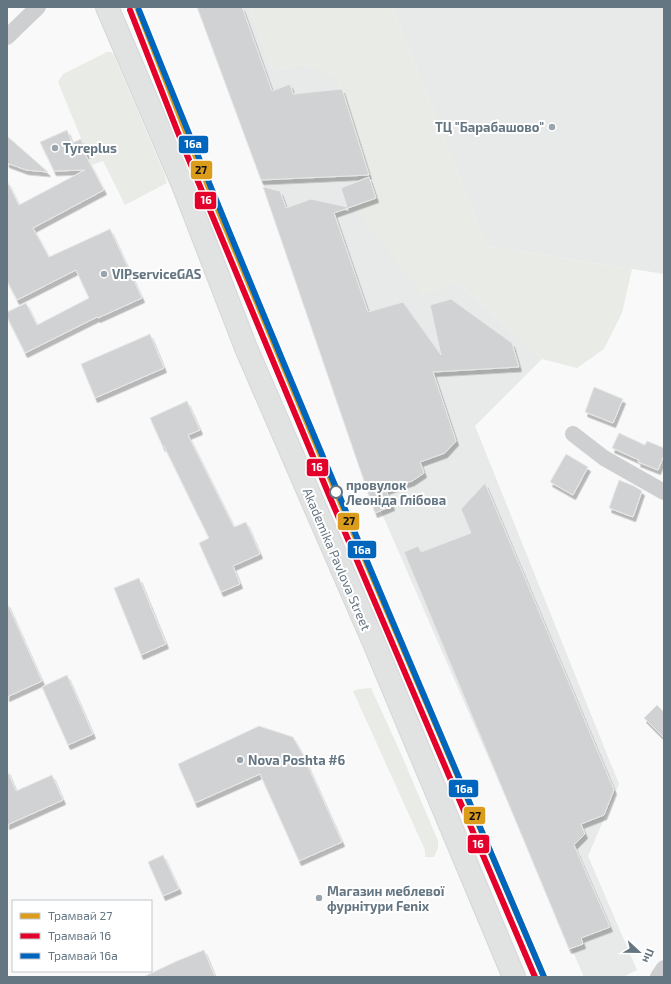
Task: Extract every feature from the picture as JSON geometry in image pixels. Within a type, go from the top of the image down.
[{"type":"main road","name":"Akademika Pavlova Street","points":[[107,7],[183,185],[246,348],[374,644],[514,977]]},
{"type":"street","points":[[7,36],[38,7]]},
{"type":"street","points":[[573,434],[604,458],[664,492]]},
{"type":"street","points":[[658,977],[664,968]]},
{"type":"shaded area","points":[[198,7],[249,7],[273,71],[305,64],[336,77],[376,190],[350,200],[458,283],[542,359],[475,426],[619,784],[588,856],[637,970],[623,977],[584,977],[376,500],[276,218]]},
{"type":"shaded area","points":[[249,7],[392,7],[487,246],[632,269],[622,313],[604,349],[577,368],[542,359],[458,283],[422,296],[349,200],[376,190],[336,77],[305,64],[273,71]]},
{"type":"shaded area","name":"ТЦ \"Барабашово\"","points":[[392,7],[664,7],[664,274],[487,246]]},
{"type":"shaded area","points":[[107,52],[111,52],[114,55],[167,183],[125,205],[103,161],[92,165],[58,82],[63,74]]},
{"type":"shaded area","points":[[371,688],[438,841],[438,848],[434,857],[425,857],[425,850],[353,691]]},
{"type":"building","points":[[197,7],[242,7],[272,91],[290,84],[293,94],[342,89],[369,175],[261,180]]},
{"type":"building","points":[[67,130],[72,143],[81,139],[87,154],[85,154],[104,190],[33,228],[49,257],[110,229],[142,298],[98,318],[97,317],[25,353],[7,317],[7,312],[26,303],[37,325],[89,298],[76,270],[17,300],[7,281],[7,181],[19,205],[85,170],[54,171],[40,142]]},
{"type":"building","points":[[7,136],[48,172],[26,170],[7,163]]},
{"type":"building","points":[[369,177],[376,198],[334,213],[368,312],[403,302],[441,355],[430,305],[451,299],[512,343],[519,367],[433,372],[456,441],[445,453],[420,462],[424,473],[412,481],[386,490],[392,506],[375,513],[263,187],[280,191],[286,208],[311,199],[347,207],[341,188]]},
{"type":"building","points":[[150,334],[164,368],[95,398],[81,364]]},
{"type":"building","points":[[594,387],[623,399],[613,423],[585,412]]},
{"type":"building","points":[[187,401],[200,430],[188,435],[234,527],[246,522],[260,554],[233,566],[240,584],[221,592],[199,543],[209,538],[150,418]]},
{"type":"building","points":[[619,433],[645,445],[647,441],[664,448],[664,455],[658,470],[638,462],[639,460],[612,448]]},
{"type":"building","points":[[566,454],[588,467],[573,495],[550,482]]},
{"type":"building","points":[[619,480],[642,491],[633,517],[609,508]]},
{"type":"building","points":[[485,483],[614,790],[604,815],[581,824],[585,834],[574,845],[610,927],[581,938],[583,944],[569,949],[404,552],[418,546],[421,552],[471,533],[461,509]]},
{"type":"building","points":[[139,578],[166,644],[141,655],[114,588]]},
{"type":"building","points":[[7,603],[42,681],[7,697]]},
{"type":"building","points":[[67,675],[93,734],[68,745],[42,687]]},
{"type":"building","points":[[657,705],[664,712],[664,738],[644,718]]},
{"type":"building","points":[[259,726],[293,737],[302,753],[342,842],[299,861],[260,774],[195,803],[178,764]]},
{"type":"building","points":[[7,770],[16,791],[52,775],[63,800],[7,825]]},
{"type":"building","points":[[163,855],[179,889],[163,896],[148,862]]},
{"type":"building","points":[[204,950],[215,977],[143,977],[177,961]]},
{"type":"tram line","name":"27","points":[[137,7],[191,145],[336,492],[544,977]]},
{"type":"tram line","name":"16","points":[[130,10],[184,148],[329,495],[535,977]]},
{"type":"tram line","name":"16a","points":[[139,10],[288,374],[544,977]]},
{"type":"place","name":"ТЦ \"Барабашово\"","points":[[552,127]]},
{"type":"place","name":"Tyreplus","points":[[55,148]]},
{"type":"place","name":"VIPserviceGAS","points":[[104,274]]},
{"type":"place","name":"провулок Леоніда Глібова","points":[[336,492]]},
{"type":"place","name":"Nova Poshta #6","points":[[240,760]]},
{"type":"place","name":"Магазин меблевої фурнітури Fenix","points":[[319,898]]}]
